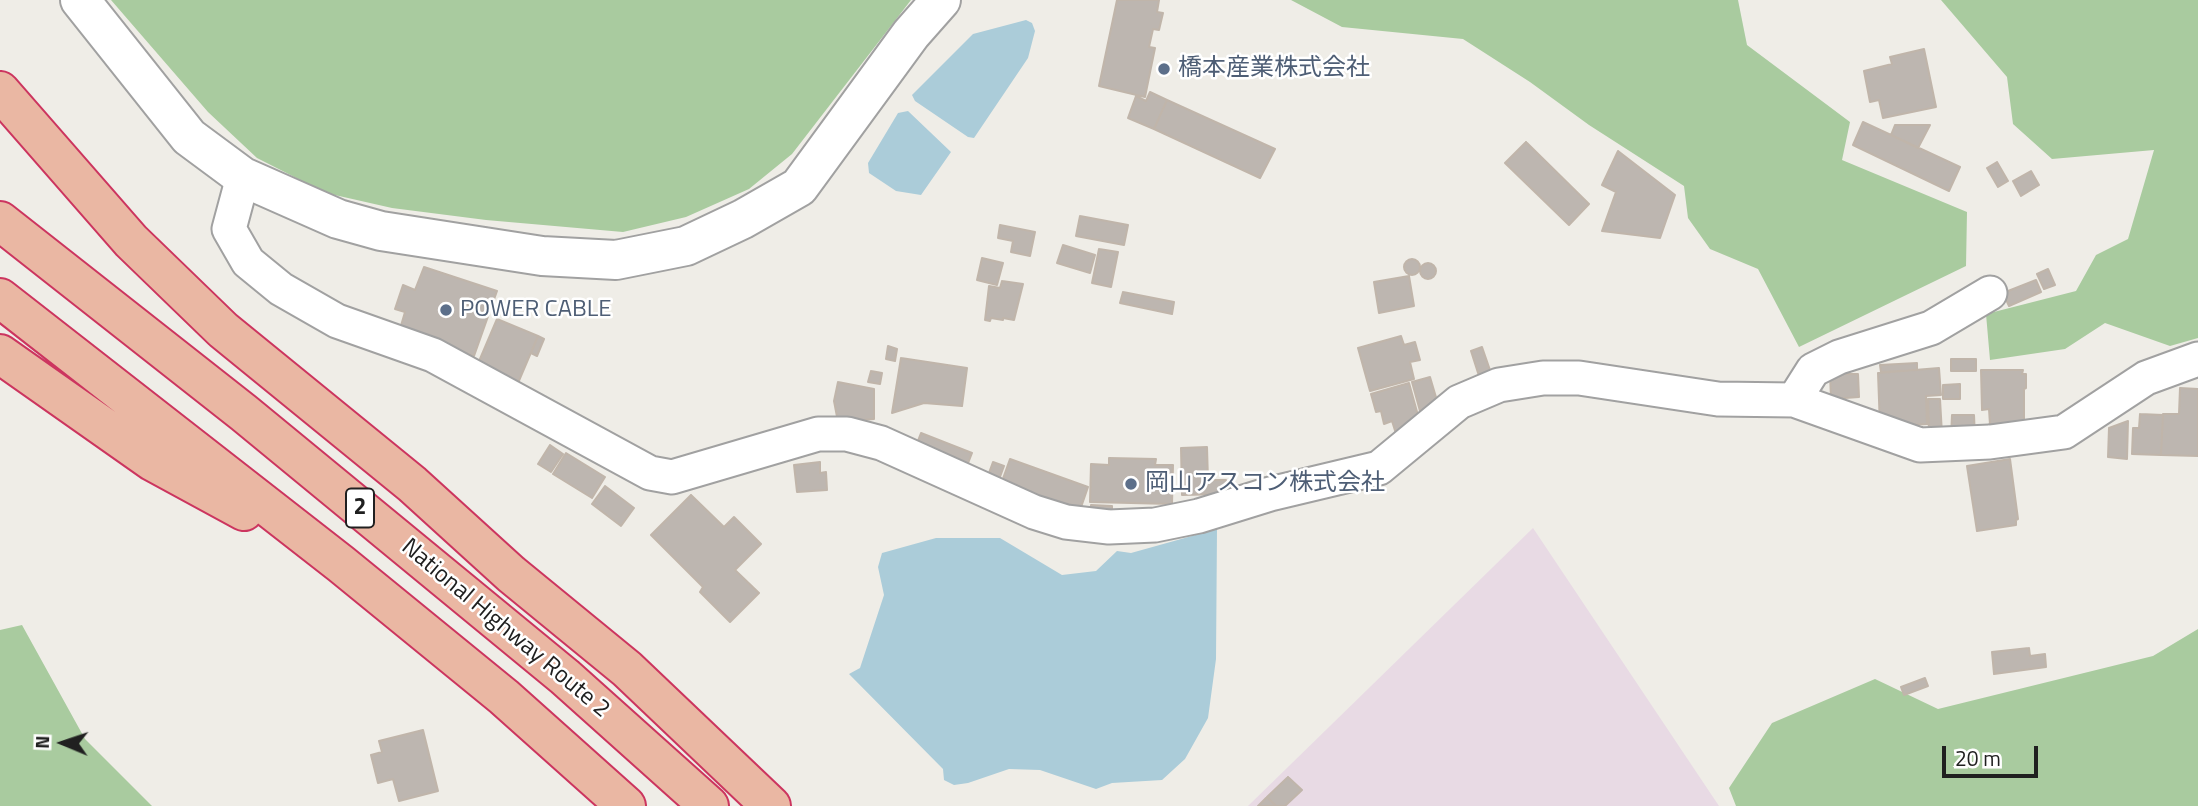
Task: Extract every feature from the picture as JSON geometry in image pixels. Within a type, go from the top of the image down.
[{"type":"highway","points":[[0,91],[131,241],[223,330],[412,484],[511,575],[627,669],[771,806]]},
{"type":"highway","name":"National Highway Route 2","points":[[0,221],[244,412],[480,606],[565,677],[709,806]]},
{"type":"highway","name":"2","points":[[0,298],[341,564],[504,697],[626,806]]},
{"type":"highway","points":[[0,354],[152,461],[341,564]]},
{"type":"street","points":[[80,0],[189,137],[243,177],[338,219],[381,231],[542,256],[616,260],[686,246],[743,219],[799,187],[911,34],[941,0]]},
{"type":"street","points":[[243,177],[229,229],[248,262],[281,289],[337,321],[433,355],[650,473],[672,477],[818,434],[847,434],[881,443],[1034,512],[1066,522],[1109,527],[1155,525],[1199,516],[1270,494],[1379,467],[1459,402],[1499,385],[1543,378],[1580,378],[1718,399],[1794,400],[1920,445],[1990,442],[2064,432],[2146,378],[2198,359]]},
{"type":"street","points":[[1794,400],[1813,370],[1839,357],[1931,328],[1990,293]]},
{"type":"shaded area","points":[[1533,528],[1719,806],[1248,806]]},
{"type":"green space","points":[[111,0],[911,0],[792,154],[749,189],[686,217],[623,232],[486,220],[392,208],[326,193],[257,158],[208,112]]},
{"type":"green space","points":[[1291,0],[1738,0],[1747,45],[1850,122],[1842,160],[1967,212],[1966,266],[1799,347],[1758,269],[1710,249],[1688,218],[1684,186],[1463,39],[1342,27]]},
{"type":"green space","points":[[1941,0],[2198,0],[2198,338],[2170,346],[2105,323],[2065,349],[1990,360],[1986,314],[2076,291],[2096,255],[2128,239],[2154,150],[2052,159],[2013,124],[2007,77]]},
{"type":"green space","points":[[22,625],[85,739],[152,806],[0,806],[0,630]]},
{"type":"green space","points":[[2198,629],[2198,806],[1736,806],[1729,788],[1772,723],[1875,679],[1938,709],[2153,656]]},
{"type":"water","points":[[1026,20],[1032,23],[1035,31],[1028,58],[974,138],[968,137],[915,101],[912,95],[973,34]]},
{"type":"water","points":[[908,111],[951,152],[921,195],[896,191],[869,173],[868,163],[898,113]]},
{"type":"water","points":[[1217,529],[1216,659],[1208,718],[1185,759],[1162,780],[1112,783],[1096,789],[1040,770],[1009,769],[954,785],[944,780],[943,769],[849,674],[860,668],[884,595],[878,567],[882,553],[936,538],[1000,538],[1062,575],[1096,571],[1117,551],[1131,553]]},
{"type":"building","points":[[1117,0],[1159,0],[1157,12],[1163,13],[1159,30],[1153,29],[1149,47],[1155,48],[1145,97],[1099,86]]},
{"type":"building","points":[[1924,49],[1936,107],[1883,118],[1879,100],[1870,102],[1864,71],[1892,64],[1890,57]]},
{"type":"building","points":[[1150,92],[1167,100],[1154,129],[1128,118],[1136,96],[1146,101]]},
{"type":"building","points":[[1167,100],[1275,149],[1260,178],[1154,129]]},
{"type":"building","points":[[1863,122],[1960,167],[1949,191],[1853,145]]},
{"type":"building","points":[[1895,125],[1930,125],[1918,148],[1891,135]]},
{"type":"building","points":[[1526,142],[1589,204],[1569,225],[1505,163]]},
{"type":"building","points":[[1618,151],[1675,195],[1660,238],[1602,231],[1616,192],[1602,185]]},
{"type":"building","points":[[1997,162],[2008,181],[1998,187],[1987,168]]},
{"type":"building","points":[[2031,171],[2039,185],[2021,196],[2013,181]]},
{"type":"building","points":[[1080,216],[1128,225],[1124,245],[1076,236]]},
{"type":"building","points":[[1000,225],[1035,232],[1030,256],[1011,252],[1013,241],[998,238]]},
{"type":"building","points":[[1063,245],[1095,255],[1090,273],[1057,263]]},
{"type":"building","points":[[1099,249],[1118,252],[1111,287],[1092,283]]},
{"type":"building","points":[[982,258],[1003,263],[997,285],[977,280]]},
{"type":"building","points":[[1412,259],[1418,261],[1418,273],[1412,275],[1406,273],[1404,267],[1406,261]]},
{"type":"building","points":[[1425,263],[1431,263],[1436,271],[1434,277],[1425,279],[1420,274],[1420,268]]},
{"type":"building","points":[[424,267],[497,291],[474,356],[400,329],[405,312],[395,309],[403,285],[415,290]]},
{"type":"building","points":[[2048,269],[2055,285],[2044,289],[2037,274]]},
{"type":"building","points":[[1409,276],[1414,306],[1379,313],[1374,282]]},
{"type":"building","points":[[2036,280],[2041,292],[2009,306],[2003,293]]},
{"type":"building","points":[[1002,281],[1023,284],[1014,320],[985,320],[989,286],[1000,288]]},
{"type":"building","points":[[1123,292],[1174,302],[1172,314],[1120,303]]},
{"type":"building","points":[[497,319],[538,336],[518,383],[477,366]]},
{"type":"building","points":[[538,336],[544,339],[537,356],[531,353]]},
{"type":"building","points":[[1401,336],[1404,345],[1415,342],[1420,360],[1410,362],[1414,379],[1370,391],[1358,348]]},
{"type":"building","points":[[888,346],[897,349],[895,361],[886,359]]},
{"type":"building","points":[[1482,347],[1491,373],[1479,376],[1471,351]]},
{"type":"building","points":[[901,358],[967,368],[962,406],[924,403],[892,413]]},
{"type":"building","points":[[1951,359],[1976,359],[1976,371],[1951,371]]},
{"type":"building","points":[[1917,363],[1917,370],[1881,372],[1880,365]]},
{"type":"building","points":[[1939,368],[1941,395],[1926,396],[1927,424],[1880,427],[1878,373]]},
{"type":"building","points":[[1981,370],[2023,370],[2022,374],[2026,374],[2024,424],[1990,425],[1989,409],[1982,410]]},
{"type":"building","points":[[871,371],[882,373],[880,384],[868,382]]},
{"type":"building","points":[[1830,374],[1858,374],[1859,397],[1831,399]]},
{"type":"building","points":[[1430,377],[1438,404],[1420,411],[1412,382]]},
{"type":"building","points":[[838,382],[874,389],[874,419],[838,422],[834,401]]},
{"type":"building","points":[[1409,383],[1419,419],[1398,440],[1392,421],[1384,424],[1381,411],[1376,412],[1371,394]]},
{"type":"building","points":[[1960,384],[1960,399],[1943,399],[1943,385]]},
{"type":"building","points":[[2180,388],[2198,389],[2198,456],[2161,455],[2163,414],[2179,414]]},
{"type":"building","points":[[1928,399],[1940,399],[1942,434],[1929,435]]},
{"type":"building","points":[[2140,414],[2163,415],[2161,455],[2132,454],[2133,428],[2139,428]]},
{"type":"building","points":[[1952,415],[1974,415],[1975,437],[1951,437]]},
{"type":"building","points":[[2128,421],[2127,459],[2108,457],[2109,428]]},
{"type":"building","points":[[921,433],[972,453],[965,471],[914,451]]},
{"type":"building","points":[[550,445],[563,454],[551,472],[538,464]]},
{"type":"building","points":[[1207,447],[1208,480],[1226,480],[1227,494],[1182,495],[1181,448]]},
{"type":"building","points":[[566,453],[605,477],[592,498],[553,474]]},
{"type":"building","name":"岡山アスコン株式会社","points":[[1109,458],[1156,459],[1155,465],[1173,465],[1172,504],[1090,502],[1091,464],[1109,465]]},
{"type":"building","points":[[1010,459],[1088,487],[1078,516],[1000,487]]},
{"type":"building","points":[[2010,459],[2018,519],[2016,525],[1977,531],[1967,466]]},
{"type":"building","points":[[820,462],[820,473],[826,472],[827,490],[797,492],[794,465]]},
{"type":"building","points":[[993,462],[1004,466],[997,485],[986,481]]},
{"type":"building","points":[[605,486],[634,508],[621,526],[592,504]]},
{"type":"building","points":[[691,495],[724,527],[734,517],[761,544],[735,570],[759,593],[730,622],[700,592],[703,587],[651,535]]},
{"type":"building","points":[[1091,505],[1112,506],[1112,516],[1091,515]]},
{"type":"building","points":[[2029,648],[2030,656],[2045,654],[2046,667],[1994,674],[1992,652]]},
{"type":"building","points":[[1925,678],[1928,686],[1904,695],[1901,687]]},
{"type":"building","points":[[423,730],[438,791],[399,801],[393,779],[378,783],[371,755],[382,752],[379,741]]},
{"type":"building","points":[[1288,777],[1302,790],[1285,806],[1276,806],[1267,797]]},
{"type":"building","points":[[1267,797],[1276,806],[1258,806]]},
{"type":"place","name":"橋本産業株式会社","points":[[1164,69]]},
{"type":"place","name":"POWER CABLE","points":[[446,310]]},
{"type":"place","name":"岡山アスコン株式会社","points":[[1131,484]]}]
